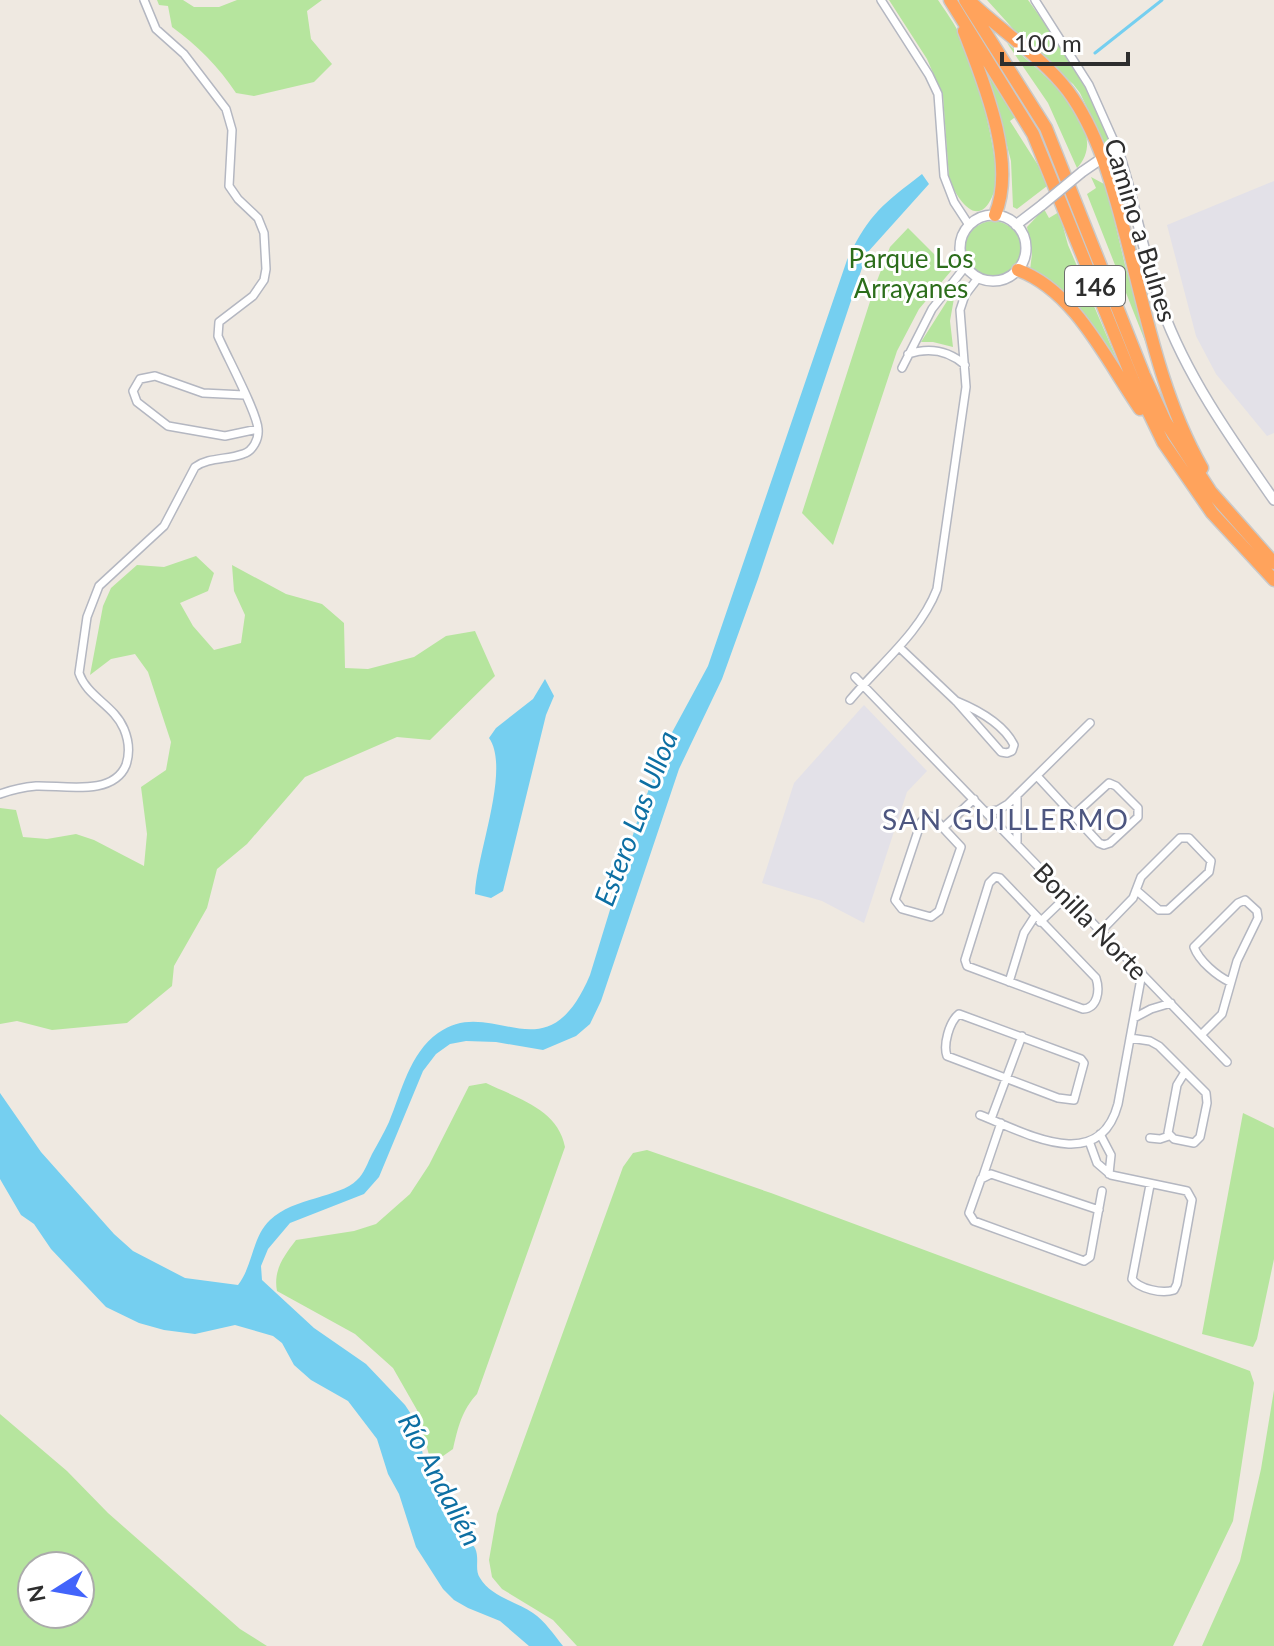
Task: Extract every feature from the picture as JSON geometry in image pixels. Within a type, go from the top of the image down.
[{"type":"highway","points":[[960,2],[1060,81],[1081,112],[1114,192],[1171,399],[1198,460],[1232,519]]},
{"type":"highway","points":[[960,2],[995,125],[1003,178],[1001,199],[995,215]]},
{"type":"highway","name":"146","points":[[960,2],[1033,134],[1136,388],[1163,442],[1212,513],[1274,580]]},
{"type":"highway","name":"146","points":[[960,2],[1046,128],[1165,421],[1200,478],[1232,519],[1274,563]]},
{"type":"highway","points":[[1018,270],[1047,285],[1070,305],[1163,442]]},
{"type":"street","points":[[0,794],[34,786],[95,786],[112,780],[124,769],[130,752],[125,730],[115,712],[92,694],[79,673],[87,617],[95,595],[105,578],[164,526],[195,467],[202,462],[243,454],[251,450],[257,439],[258,429],[217,329],[219,322],[253,296],[264,280],[264,233],[258,218],[229,186],[232,130],[226,109],[184,54],[156,29],[144,0]]},
{"type":"street","points":[[881,0],[938,94],[944,176],[954,202],[969,225]]},
{"type":"street","name":"Camino a Bulnes","points":[[1035,0],[1089,85],[1117,148],[1134,201],[1150,271],[1169,324],[1205,394],[1274,500]]},
{"type":"street","points":[[1016,225],[1101,157],[1117,148]]},
{"type":"street","points":[[995,215],[1016,225],[1026,247],[1018,270],[999,281],[978,278],[965,267],[959,249],[969,225],[984,216],[995,215]]},
{"type":"street","points":[[902,368],[932,309],[965,267]]},
{"type":"street","points":[[850,700],[899,647],[930,606],[940,580],[965,399],[960,310],[965,295],[978,278]]},
{"type":"street","points":[[908,354],[941,351],[965,365]]},
{"type":"street","points":[[244,395],[203,393],[155,376],[140,379],[133,391],[137,402],[158,421],[174,428],[225,436],[258,429]]},
{"type":"street","points":[[899,647],[956,701],[1001,752],[1012,751],[1014,742],[987,716],[956,701]]},
{"type":"street","name":"Bonilla Norte","points":[[855,677],[1227,1062]]},
{"type":"street","points":[[986,812],[1003,808],[1090,723]]},
{"type":"street","points":[[1037,776],[1099,843],[1104,845],[1119,835],[1139,813],[1136,806],[1111,783],[1105,785],[1074,815]]},
{"type":"street","points":[[1017,795],[1015,820],[1018,845]]},
{"type":"street","points":[[944,827],[974,799]]},
{"type":"street","points":[[931,816],[944,827],[959,841],[961,850],[938,914],[931,917],[902,909],[896,903],[895,894],[922,819],[931,816]]},
{"type":"street","points":[[1101,931],[1133,898],[1136,890],[1141,877],[1180,838],[1189,838],[1211,861],[1209,872],[1168,910],[1159,910],[1136,890]]},
{"type":"street","points":[[1000,878],[1096,978],[1096,1003],[1083,1009],[1009,982],[969,967],[966,963],[990,881],[1000,878]]},
{"type":"street","points":[[1009,982],[1024,933],[1067,896]]},
{"type":"street","points":[[1201,1035],[1222,1014],[1245,941],[1258,918],[1257,911],[1245,900],[1238,903],[1194,947],[1197,954],[1230,982]]},
{"type":"street","points":[[980,1115],[1057,1145],[1089,1141],[1100,1134],[1116,1111],[1142,973]]},
{"type":"street","points":[[1134,1018],[1171,1003]]},
{"type":"street","points":[[959,1014],[1022,1036],[1081,1059],[1084,1063],[1074,1100],[1058,1098],[1006,1078],[947,1056],[946,1042],[954,1017],[959,1014]]},
{"type":"street","points":[[991,1119],[1022,1036]]},
{"type":"street","points":[[1130,1038],[1155,1043],[1207,1096],[1200,1137],[1194,1143],[1169,1136],[1150,1138]]},
{"type":"street","points":[[1169,1136],[1177,1085],[1185,1072]]},
{"type":"street","points":[[1001,1123],[969,1210],[972,1220],[1082,1261],[1090,1257],[1102,1191]]},
{"type":"street","points":[[1100,1134],[1111,1155],[1109,1174]]},
{"type":"street","points":[[1089,1141],[1097,1163],[1109,1174],[1187,1191],[1192,1197],[1177,1284],[1174,1290],[1168,1292],[1139,1286],[1132,1279],[1150,1185]]},
{"type":"street","points":[[983,1176],[993,1174],[1099,1210]]},
{"type":"shaded area","points":[[1274,181],[1274,433],[1267,436],[1216,374],[1196,336],[1167,225]]},
{"type":"shaded area","points":[[864,705],[927,771],[907,792],[864,923],[822,901],[762,883],[794,783]]},
{"type":"green space","points":[[157,0],[183,0],[194,7],[219,7],[237,0],[322,0],[307,11],[311,39],[332,64],[314,82],[254,96],[236,93],[207,57],[172,27],[168,6],[159,5]]},
{"type":"green space","points":[[889,0],[938,0],[967,50],[984,107],[997,180],[992,197],[980,211],[967,207],[952,185],[943,96],[927,59]]},
{"type":"green space","points":[[987,0],[1028,0],[1087,90],[1110,142],[1104,143],[1073,84],[1026,43]]},
{"type":"green space","points":[[1007,43],[1052,83],[1079,117],[1086,135],[1086,152],[1077,168],[1048,103]]},
{"type":"green space","points":[[987,69],[1018,115],[1010,121],[1043,173],[1047,186],[1017,209],[1013,207],[1011,161]]},
{"type":"green space","points":[[1091,177],[1106,185],[1125,265],[1162,384],[1087,194],[1096,188]]},
{"type":"green space","points":[[1044,209],[1049,218],[1059,212],[1068,245],[1120,367],[1072,301],[1053,282],[1030,270],[1032,254],[1027,227]]},
{"type":"green space","points":[[993,221],[1013,229],[1021,249],[1013,269],[993,277],[973,269],[965,249],[973,229]]},
{"type":"green space","name":"Parque Los Arrayanes","points":[[908,228],[951,271],[919,309],[897,351],[833,545],[802,513],[875,286],[890,247]]},
{"type":"green space","points":[[956,287],[950,321],[953,347],[921,342]]},
{"type":"green space","points":[[196,556],[214,573],[208,591],[180,603],[193,626],[214,650],[241,643],[245,615],[234,591],[232,565],[286,594],[322,604],[344,623],[345,668],[368,669],[414,657],[446,636],[475,631],[495,676],[430,740],[397,737],[305,777],[247,844],[217,869],[207,908],[174,966],[172,986],[127,1023],[52,1030],[17,1021],[0,1024],[0,808],[16,810],[23,837],[47,839],[76,834],[144,866],[147,834],[141,787],[166,770],[171,742],[148,672],[135,654],[111,659],[90,675],[103,606],[111,588],[137,565],[164,567]]},
{"type":"green space","points":[[486,1083],[545,1114],[561,1134],[565,1147],[477,1394],[464,1413],[453,1449],[443,1456],[429,1455],[417,1410],[393,1368],[355,1334],[277,1291],[277,1276],[296,1240],[354,1231],[376,1224],[410,1194],[429,1165],[469,1086]]},
{"type":"green space","points":[[1243,1113],[1274,1128],[1274,1259],[1253,1347],[1202,1334]]},
{"type":"green space","points":[[647,1150],[1250,1371],[1254,1383],[1233,1521],[1173,1646],[577,1646],[553,1620],[502,1589],[492,1577],[489,1560],[497,1514],[623,1167],[633,1153]]},
{"type":"green space","points":[[1274,1390],[1274,1646],[1202,1646],[1240,1561],[1261,1469]]},
{"type":"green space","points":[[0,1414],[240,1629],[267,1646],[0,1646]]},
{"type":"water","points":[[922,174],[929,184],[867,253],[758,579],[722,679],[679,769],[601,1001],[590,1024],[576,1036],[543,1050],[496,1042],[466,1041],[450,1044],[436,1054],[423,1071],[379,1177],[364,1194],[290,1223],[268,1249],[261,1266],[262,1280],[314,1328],[366,1364],[405,1405],[415,1420],[429,1481],[475,1548],[480,1578],[497,1594],[537,1616],[563,1646],[529,1646],[500,1621],[468,1608],[443,1589],[416,1547],[377,1439],[348,1401],[311,1380],[294,1365],[282,1343],[273,1336],[235,1325],[195,1334],[164,1330],[139,1323],[106,1307],[51,1249],[34,1224],[21,1215],[0,1179],[0,1093],[41,1152],[133,1251],[185,1278],[238,1285],[270,1220],[291,1207],[349,1186],[364,1171],[389,1122],[413,1062],[438,1033],[459,1023],[479,1022],[537,1029],[555,1023],[573,1006],[590,975],[640,812],[669,738],[708,666],[847,260],[878,211]]},
{"type":"water","points":[[545,679],[554,696],[546,715],[503,891],[491,898],[475,894],[495,791],[495,752],[489,738],[496,728],[533,699]]},
{"type":"waterway","points":[[1095,53],[1162,0]]},
{"type":"district","name":"SAN GUILLERMO","points":[[1006,819]]},
{"type":"water label","name":"Estero Las Ulloa","points":[[635,818]]},
{"type":"water label","name":"Río Andalién","points":[[441,1479]]}]
